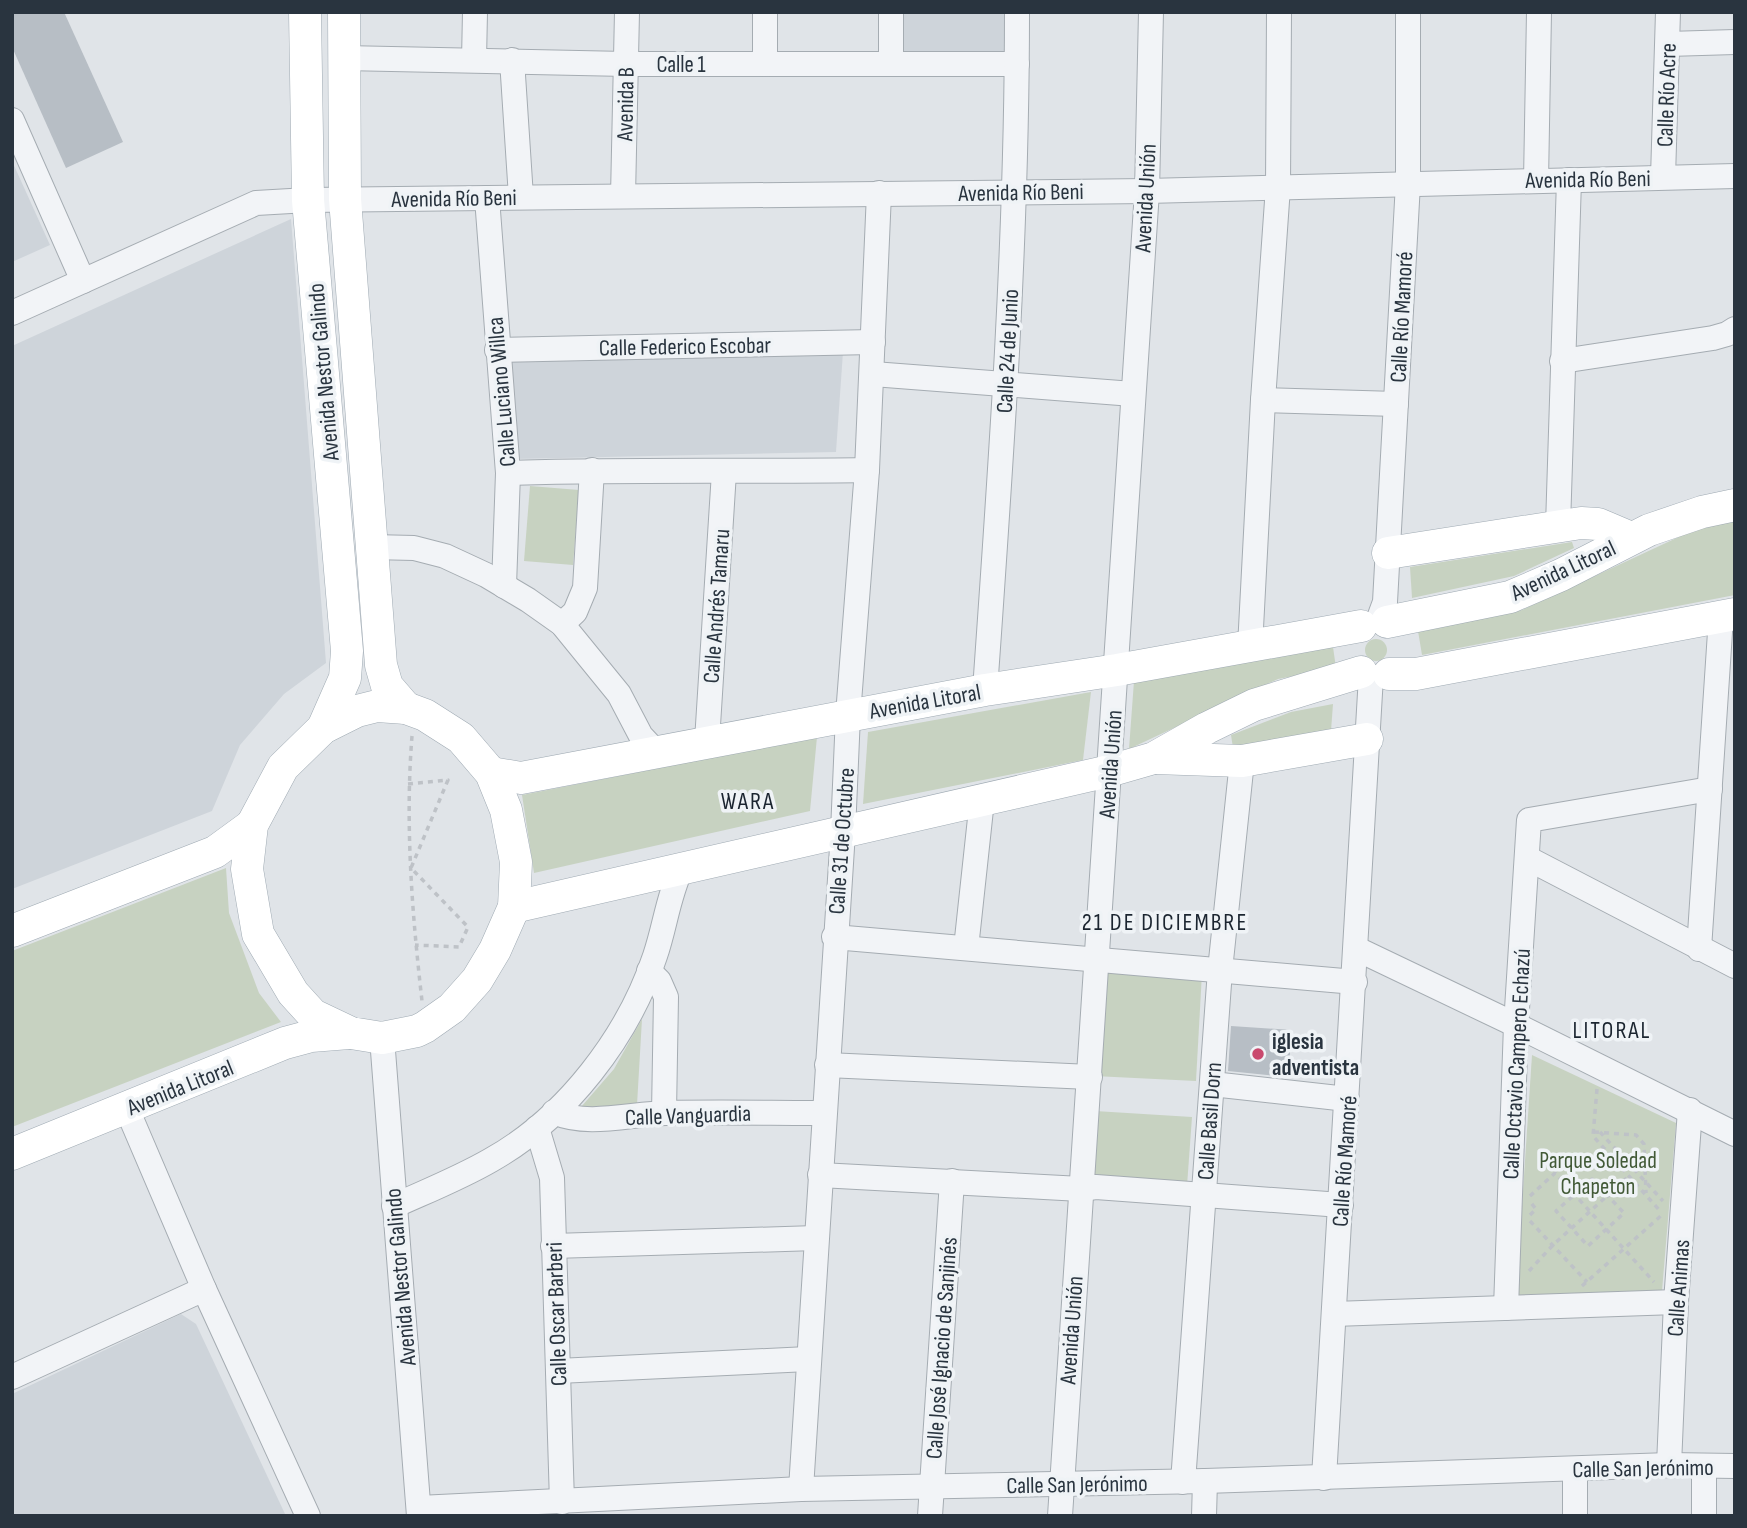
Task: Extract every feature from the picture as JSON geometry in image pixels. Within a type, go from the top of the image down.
[{"type":"main road","name":"Avenida Nestor Galindo","points":[[305,12],[308,200],[347,651],[345,678],[323,728]]},
{"type":"main road","name":"Avenida Nestor Galindo","points":[[344,12],[345,199],[381,665],[387,686],[410,710]]},
{"type":"main road","name":"Avenida Litoral","points":[[491,773],[521,778],[848,715],[1250,647],[1510,597],[1561,575],[1630,538],[1702,512],[1735,505]]},
{"type":"main road","points":[[1388,553],[1581,523],[1598,524],[1630,538]]},
{"type":"main road","points":[[514,907],[1109,771],[1154,758],[1254,705],[1374,674],[1402,660],[1404,642],[1395,627],[1375,623],[1350,640],[1350,659],[1374,674],[1416,674],[1728,616]]},
{"type":"main road","points":[[377,706],[410,710],[425,715],[461,738],[491,773],[506,810],[516,862],[514,907],[495,950],[477,980],[453,1008],[416,1031],[382,1038],[351,1033],[313,1015],[293,993],[258,934],[247,869],[252,825],[283,768],[323,728],[357,711],[377,706]]},
{"type":"main road","points":[[1154,758],[1242,761],[1367,739]]},
{"type":"main road","points":[[12,931],[215,852],[252,825]]},
{"type":"main road","name":"Avenida Litoral","points":[[12,1154],[285,1043],[311,1036],[351,1033]]},
{"type":"street","points":[[474,60],[475,12]]},
{"type":"street","name":"Avenida B","points":[[622,196],[627,12]]},
{"type":"street","points":[[765,12],[765,64]]},
{"type":"street","points":[[891,12],[891,64]]},
{"type":"street","name":"Calle 24 de Junio","points":[[985,690],[1006,386],[1015,192],[1017,12]]},
{"type":"street","name":"Avenida Unión","points":[[1060,1516],[1060,1483],[1090,1077],[1147,191],[1151,12]]},
{"type":"street","points":[[1250,647],[1278,187],[1279,12]]},
{"type":"street","name":"Calle Río Mamoré","points":[[1375,623],[1385,602],[1408,183],[1408,12]]},
{"type":"street","points":[[1536,181],[1539,12]]},
{"type":"street","name":"Calle Río Acre","points":[[1663,177],[1668,12]]},
{"type":"street","points":[[1668,44],[1735,42]]},
{"type":"street","name":"Calle 1","points":[[344,58],[626,64],[1017,64]]},
{"type":"street","points":[[512,60],[521,197]]},
{"type":"street","points":[[12,120],[83,281]]},
{"type":"street","name":"Avenida Río Beni","points":[[12,313],[256,203],[345,199],[1147,191],[1735,176]]},
{"type":"street","points":[[1558,526],[1569,180]]},
{"type":"street","name":"Calle 31 de Octubre","points":[[801,1489],[834,937],[843,832],[848,715],[873,374],[879,193]]},
{"type":"street","name":"Calle Luciano Willca","points":[[487,198],[496,350],[508,473],[504,586]]},
{"type":"street","points":[[1562,361],[1713,338],[1735,329]]},
{"type":"street","name":"Calle Federico Escobar","points":[[496,350],[873,342]]},
{"type":"street","points":[[873,374],[1133,394]]},
{"type":"street","points":[[1263,400],[1396,404]]},
{"type":"street","points":[[508,473],[867,470]]},
{"type":"street","points":[[562,624],[575,612],[584,588],[592,471]]},
{"type":"street","name":"Calle Andrés Tamaru","points":[[707,741],[724,472]]},
{"type":"street","points":[[372,547],[414,548],[444,556],[504,586],[562,624],[619,694],[642,736],[657,752]]},
{"type":"street","points":[[1699,949],[1710,789],[1728,616]]},
{"type":"street","name":"Calle Río Mamoré","points":[[1324,1478],[1357,949],[1367,739],[1374,674]]},
{"type":"street","name":"Calle Basil Dorn","points":[[1204,1516],[1194,1482],[1204,1194],[1220,970],[1242,761]]},
{"type":"street","name":"Calle Octavio Campero Echazú","points":[[1506,1308],[1516,1025],[1529,820],[1710,789]]},
{"type":"street","points":[[966,948],[982,800]]},
{"type":"street","points":[[1527,858],[1735,967]]},
{"type":"street","points":[[394,1206],[491,1160],[545,1120],[574,1094],[618,1036],[649,971],[673,886],[681,869]]},
{"type":"street","points":[[834,937],[1355,982]]},
{"type":"street","points":[[1357,949],[1735,1134]]},
{"type":"street","points":[[649,971],[659,981],[666,997],[664,1113]]},
{"type":"street","name":"Avenida Nestor Galindo","points":[[382,1038],[419,1512]]},
{"type":"street","points":[[827,1065],[1090,1077]]},
{"type":"street","points":[[1212,1084],[1347,1099]]},
{"type":"street","points":[[127,1109],[204,1289],[308,1516]]},
{"type":"street","name":"Calle Animas","points":[[1669,1465],[1676,1302],[1690,1110]]},
{"type":"street","name":"Calle Vanguardia","points":[[545,1120],[566,1117],[582,1120],[664,1113],[823,1112]]},
{"type":"street","name":"Calle Oscar Barberi","points":[[545,1120],[552,1178],[562,1502]]},
{"type":"street","points":[[820,1175],[1081,1189],[1096,1187],[1341,1205]]},
{"type":"street","name":"Calle José Ignacio de Sanjinés","points":[[930,1516],[952,1181]]},
{"type":"street","points":[[553,1247],[816,1238]]},
{"type":"street","points":[[12,1377],[204,1289]]},
{"type":"street","points":[[1334,1314],[1676,1302]]},
{"type":"street","points":[[558,1370],[808,1359]]},
{"type":"street","name":"Calle San Jerónimo","points":[[419,1512],[562,1502],[609,1508],[735,1504],[801,1489],[1194,1482],[1669,1465],[1735,1466]]},
{"type":"street","points":[[1704,1467],[1704,1516]]},
{"type":"street","points":[[1575,1516],[1576,1469]]},
{"type":"path","points":[[410,710],[408,784],[411,868],[415,946],[425,1027]]},
{"type":"path","points":[[408,784],[448,780],[411,868]]},
{"type":"path","points":[[411,868],[468,927],[459,947],[415,946]]},
{"type":"path","points":[[1597,1085],[1593,1136],[1663,1214]]},
{"type":"path","points":[[1594,1132],[1636,1135],[1644,1144],[1646,1195]]},
{"type":"path","points":[[1580,1288],[1669,1208],[1600,1132]]},
{"type":"path","points":[[1522,1195],[1527,1199],[1555,1173],[1655,1283]]},
{"type":"path","points":[[1529,1282],[1530,1268],[1629,1176]]},
{"type":"path","points":[[1592,1179],[1623,1213],[1588,1246],[1556,1212],[1575,1195],[1592,1179]]},
{"type":"path","points":[[1527,1217],[1593,1287]]},
{"type":"shaded area","points":[[900,12],[1004,12],[1004,53],[900,53]]},
{"type":"shaded area","points":[[12,161],[50,245],[12,262]]},
{"type":"shaded area","points":[[291,219],[326,663],[284,694],[240,745],[212,811],[12,889],[12,346]]},
{"type":"shaded area","points":[[843,352],[836,452],[514,459],[505,358]]},
{"type":"shaded area","points":[[181,1314],[196,1324],[286,1516],[12,1516],[12,1394]]},
{"type":"green space","points":[[530,486],[579,490],[573,565],[524,561]]},
{"type":"green space","points":[[1735,521],[1735,595],[1422,655],[1418,631],[1522,610],[1698,528]]},
{"type":"green space","points":[[1572,542],[1574,548],[1514,576],[1412,598],[1410,567]]},
{"type":"green space","points":[[1376,639],[1384,642],[1387,650],[1384,658],[1376,661],[1368,658],[1365,650],[1368,642]]},
{"type":"green space","points":[[1333,647],[1336,668],[1278,679],[1129,749],[1134,681]]},
{"type":"green space","points":[[1091,692],[1083,760],[863,804],[868,732]]},
{"type":"green space","points":[[1333,704],[1331,731],[1233,748],[1231,735],[1291,712]]},
{"type":"green space","points":[[817,737],[810,811],[534,873],[522,795]]},
{"type":"green space","points":[[226,868],[229,913],[259,993],[281,1022],[12,1127],[12,951]]},
{"type":"green space","points":[[1100,968],[1202,973],[1196,1081],[1094,1076]]},
{"type":"green space","points":[[642,1019],[637,1105],[575,1114],[614,1069]]},
{"type":"green space","name":"Parque Soledad Chapeton","points":[[1532,1055],[1676,1123],[1662,1291],[1516,1296]]},
{"type":"green space","points":[[1095,1111],[1192,1117],[1187,1186],[1090,1180]]},
{"type":"building","points":[[12,12],[64,12],[123,142],[66,168],[12,47]]},
{"type":"building","name":"iglesia adventista","points":[[1231,1026],[1292,1030],[1288,1077],[1228,1071]]},
{"type":"place","name":"iglesia adventista","points":[[1258,1054]]},
{"type":"district","name":"WARA","points":[[748,801]]},
{"type":"district","name":"21 DE DICIEMBRE","points":[[1165,922]]},
{"type":"district","name":"LITORAL","points":[[1612,1030]]}]
